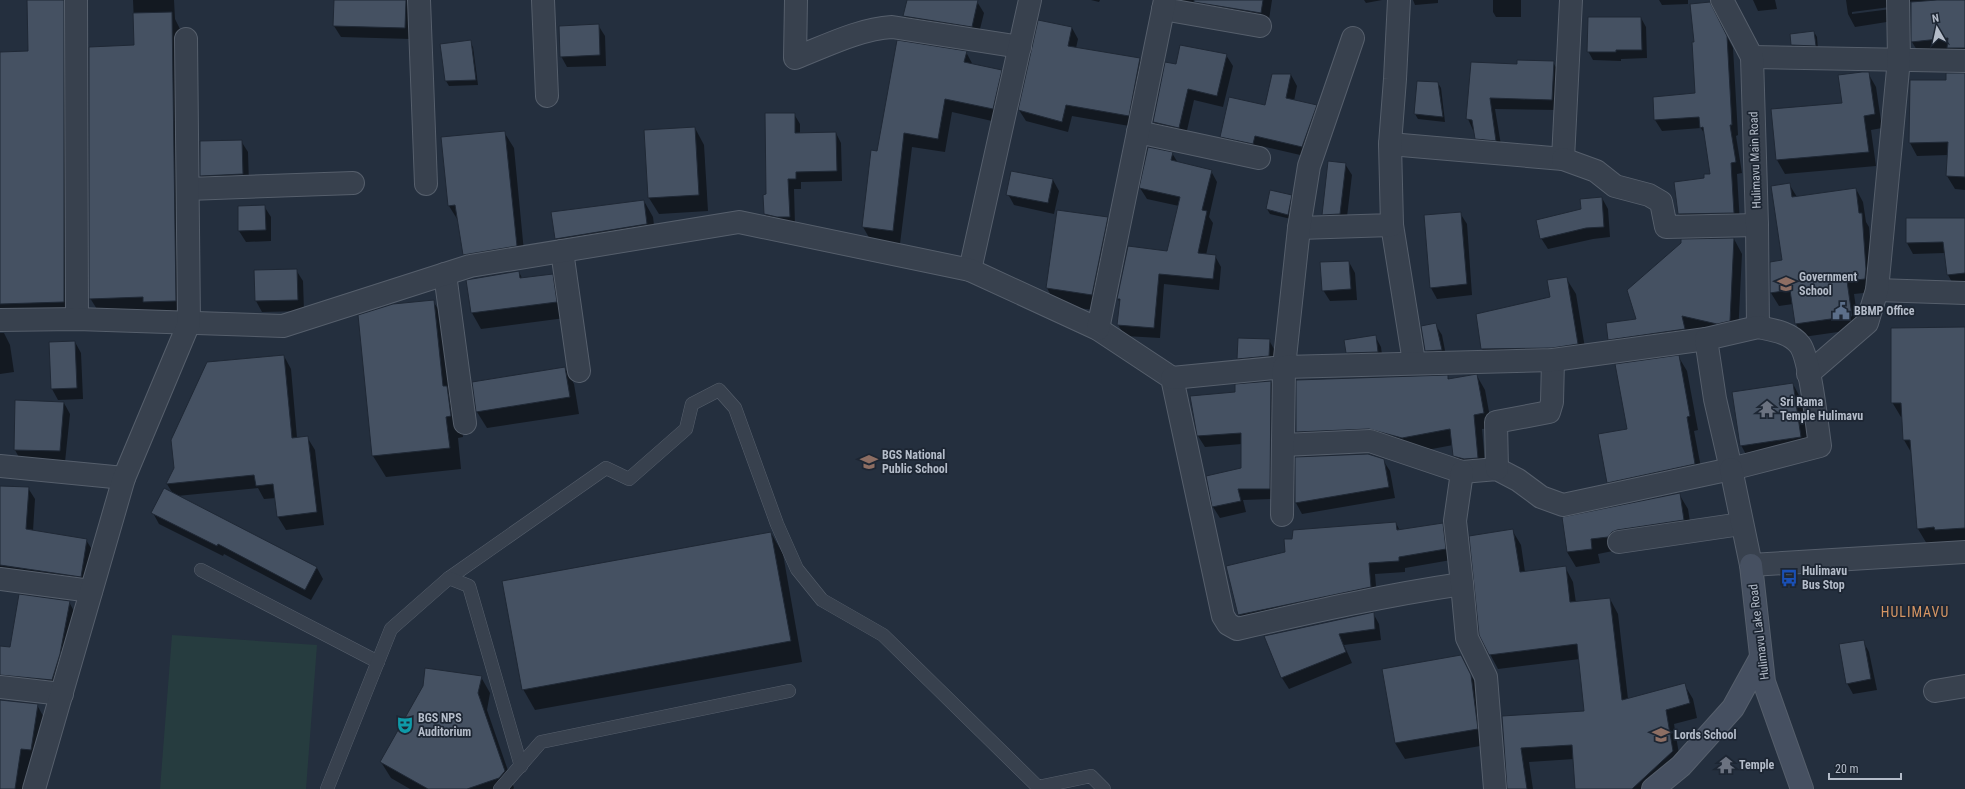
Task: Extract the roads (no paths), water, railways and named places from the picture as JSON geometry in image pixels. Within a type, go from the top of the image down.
[{"type":"main road","name":"Hulimavu Lake Road","points":[[1751,565],[1760,659],[1764,682],[1802,789]]},
{"type":"main road","points":[[1653,789],[1681,766],[1733,708],[1760,659]]},
{"type":"street","points":[[76,0],[77,319]]},
{"type":"street","points":[[418,0],[426,184]]},
{"type":"street","points":[[543,0],[547,96]]},
{"type":"street","points":[[796,0],[795,58],[862,32],[884,27],[1020,47]]},
{"type":"street","points":[[970,270],[1030,0]]},
{"type":"street","points":[[1399,0],[1390,144],[1392,225],[1414,362]]},
{"type":"street","points":[[1563,159],[1571,0]]},
{"type":"street","name":"Hulimavu Main Road","points":[[1722,0],[1752,57],[1758,225],[1758,327]]},
{"type":"street","points":[[1808,374],[1867,323],[1877,290],[1899,59],[1898,0]]},
{"type":"street","points":[[1098,329],[1164,4],[1260,26]]},
{"type":"street","points":[[1282,515],[1284,367],[1299,228],[1309,166],[1353,38]]},
{"type":"street","points":[[34,789],[124,478],[188,323],[186,39]]},
{"type":"street","points":[[1752,57],[1965,61]]},
{"type":"street","points":[[1138,132],[1259,158]]},
{"type":"street","points":[[1390,144],[1563,159],[1596,171],[1615,186],[1649,195],[1661,202],[1666,227],[1758,225]]},
{"type":"street","points":[[188,189],[353,184]]},
{"type":"street","points":[[0,320],[77,319],[283,326],[470,266],[739,222],[970,270],[1098,329],[1172,378],[1284,367],[1348,366],[1414,362],[1553,360],[1706,339],[1758,327],[1785,333],[1800,345],[1808,374],[1820,446],[1731,469],[1563,505],[1541,497],[1518,480],[1497,469],[1462,472],[1370,441],[1282,445]]},
{"type":"street","points":[[1299,228],[1392,225]]},
{"type":"street","points":[[562,251],[579,371]]},
{"type":"street","points":[[445,274],[465,423]]},
{"type":"street","points":[[1877,290],[1965,293]]},
{"type":"street","points":[[1706,339],[1715,399],[1751,565],[1965,552]]},
{"type":"street","points":[[1497,469],[1496,422],[1549,412],[1552,402],[1553,360]]},
{"type":"street","points":[[1172,378],[1224,616],[1228,624],[1237,629],[1358,602],[1462,584]]},
{"type":"street","points":[[0,466],[124,478]]},
{"type":"street","points":[[1462,472],[1455,521],[1467,638],[1486,677],[1495,789]]},
{"type":"street","points":[[1619,542],[1741,524]]},
{"type":"street","points":[[0,579],[91,591]]},
{"type":"street","points":[[0,686],[62,694]]},
{"type":"street","points":[[1935,691],[1965,686]]},
{"type":"lane","points":[[327,789],[391,629],[450,578],[606,468],[629,479],[686,429],[692,404],[719,390],[735,408],[777,524],[797,569],[822,600],[883,635],[1038,787],[1091,776],[1104,789]]},
{"type":"lane","points":[[201,570],[378,662]]},
{"type":"lane","points":[[450,578],[469,586],[520,766]]},
{"type":"lane","points":[[500,789],[541,742],[789,692]]},
{"type":"place","name":"Government School","points":[[1786,284]]},
{"type":"place","name":"BBMP Office","points":[[1841,311]]},
{"type":"place","name":"Sri Rama Temple Hulimavu","points":[[1767,409]]},
{"type":"place","name":"BGS National Public School","points":[[869,462]]},
{"type":"place","name":"Hulimavu Bus Stop","points":[[1789,578]]},
{"type":"place","name":"BGS NPS Auditorium","points":[[405,725]]},
{"type":"place","name":"Lords School","points":[[1661,735]]},
{"type":"place","name":"Temple","points":[[1726,765]]},
{"type":"district","name":"HULIMAVU","points":[[1915,612]]}]
